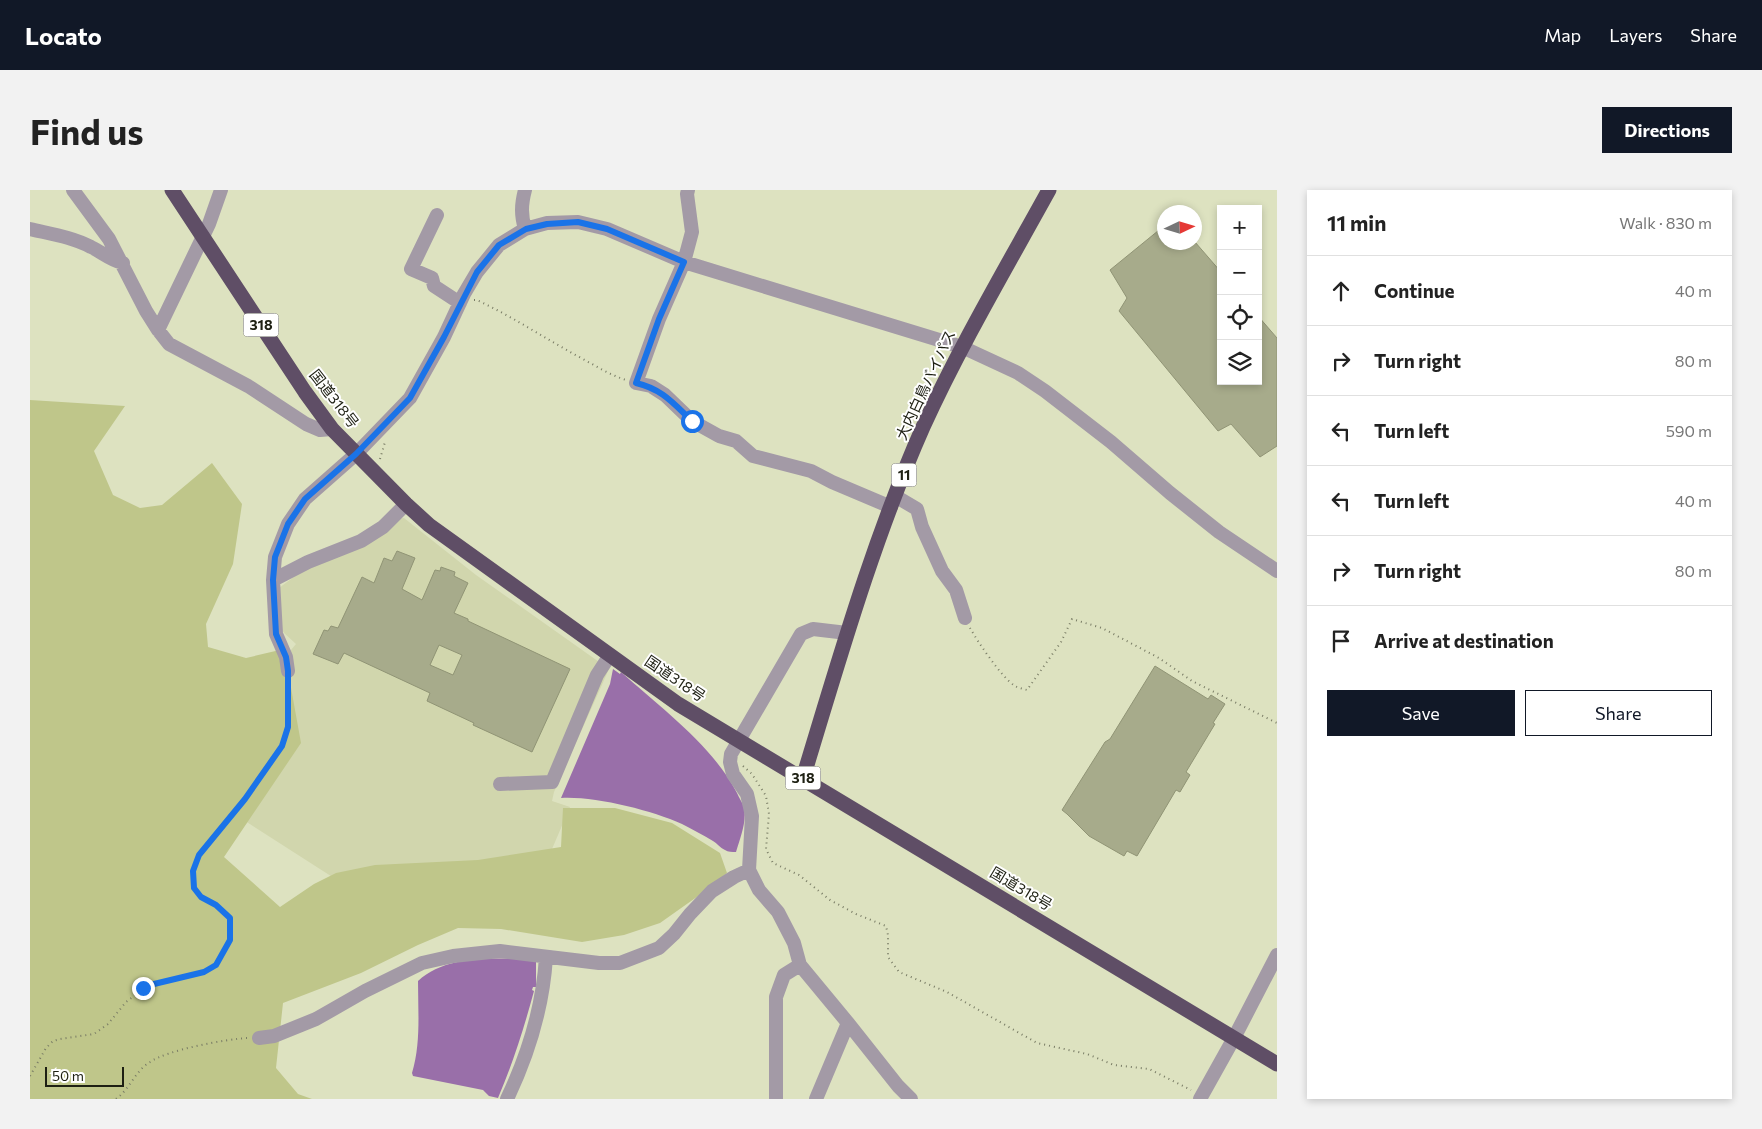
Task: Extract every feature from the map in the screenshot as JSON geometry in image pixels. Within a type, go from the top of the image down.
[{"type":"highway","name":"国道318号","points":[[172,190],[305,392],[332,429],[373,472],[429,525],[606,660],[678,704],[735,748],[803,778],[1277,1064]]},
{"type":"highway","name":"大内白鳥バイパス","points":[[803,778],[847,633],[893,502],[923,428],[962,347],[1049,190]]},
{"type":"street","points":[[73,190],[109,239],[146,311],[169,344],[248,386],[306,424],[320,430],[332,429]]},
{"type":"street","points":[[158,330],[209,224],[221,190]]},
{"type":"street","points":[[525,190],[521,204],[526,229]]},
{"type":"street","points":[[688,190],[692,232],[684,262],[659,319],[636,383],[651,386],[664,395],[692,421],[719,436],[736,442],[753,456],[811,471],[832,482],[918,509],[922,528],[942,571],[956,590],[965,618]]},
{"type":"street","points":[[438,215],[411,269],[432,278],[434,286],[465,301]]},
{"type":"street","points":[[288,671],[286,657],[276,634],[273,580],[275,557],[288,524],[305,499],[356,454],[410,398],[465,301],[477,272],[499,245],[526,229],[547,224],[578,222],[607,229],[684,262],[962,347],[1018,373],[1045,391],[1111,442],[1219,532],[1277,571]]},
{"type":"street","points":[[30,229],[72,238],[93,248],[113,261],[123,263]]},
{"type":"street","points":[[273,580],[308,562],[361,541],[383,527],[406,504]]},
{"type":"street","points":[[847,633],[812,629],[802,634],[735,748],[730,762],[733,774],[746,794],[752,816],[749,870],[759,890],[778,912],[794,943],[800,965],[898,1086],[911,1099]]},
{"type":"street","points":[[500,784],[552,782],[597,675],[606,660]]},
{"type":"street","points":[[259,1038],[274,1036],[316,1019],[365,991],[422,963],[453,956],[500,951],[599,963],[620,963],[659,948],[712,892],[734,877],[749,870]]},
{"type":"street","points":[[1201,1097],[1277,955]]},
{"type":"street","points":[[507,1099],[536,1020],[544,985],[546,957]]},
{"type":"street","points":[[776,1099],[776,997],[784,975],[800,965]]},
{"type":"street","points":[[816,1099],[848,1022]]},
{"type":"path","points":[[465,301],[477,300],[617,377],[636,383]]},
{"type":"path","points":[[373,472],[379,462],[386,439]]},
{"type":"path","points":[[965,618],[979,644],[1008,680],[1016,686],[1027,690],[1061,642],[1072,618],[1102,628],[1159,658],[1192,681],[1277,723]]},
{"type":"path","points":[[30,1076],[46,1048],[53,1041],[94,1034],[108,1024],[126,1002],[143,988],[204,972],[216,965],[230,940],[230,918],[216,905],[201,897],[194,888],[193,871],[199,855],[245,799],[282,746],[288,727],[288,671]]},
{"type":"path","points":[[735,748],[766,796],[769,814],[766,849],[773,863],[799,875],[830,900],[856,914],[886,926],[888,957],[899,972],[947,992],[1037,1042],[1086,1054],[1114,1065],[1148,1069],[1177,1082],[1201,1097]]},
{"type":"path","points":[[116,1099],[125,1092],[140,1071],[150,1062],[170,1052],[236,1038],[259,1038]]},
{"type":"shaded area","points":[[30,400],[125,406],[94,451],[113,495],[140,508],[162,505],[212,463],[242,504],[233,564],[206,624],[208,647],[246,658],[284,649],[301,743],[224,857],[280,907],[314,884],[336,873],[375,865],[478,860],[561,847],[563,808],[615,808],[672,823],[720,853],[727,873],[660,923],[624,935],[582,942],[501,929],[458,928],[361,973],[283,1003],[276,1068],[298,1094],[312,1099],[30,1099]]},
{"type":"shaded area","points":[[404,518],[476,575],[609,669],[554,792],[552,801],[570,807],[549,856],[348,887],[239,817],[293,717],[289,658],[291,650],[296,644],[282,631],[279,588],[299,573],[397,519]]},
{"type":"shaded area","points":[[613,669],[620,674],[621,672],[685,728],[726,775],[744,807],[745,813],[736,852],[726,851],[686,826],[655,814],[589,799],[561,798],[610,684]]},
{"type":"shaded area","points":[[490,959],[536,959],[536,987],[533,987],[532,990],[534,991],[522,1032],[498,1098],[489,1096],[483,1090],[413,1076],[418,1039],[418,981],[430,972],[458,962]]},
{"type":"building","points":[[1157,232],[1157,250],[1202,250],[1217,267],[1217,385],[1262,385],[1262,321],[1277,338],[1277,446],[1260,457],[1231,424],[1218,431],[1119,311],[1127,298],[1110,270]]},
{"type":"building","points":[[397,551],[415,558],[402,589],[422,600],[435,570],[440,571],[441,567],[455,572],[454,576],[468,583],[454,613],[570,669],[532,752],[427,701],[430,693],[344,653],[338,664],[313,654],[324,630],[328,631],[331,626],[338,628],[362,577],[374,583],[384,558],[392,561]],"holes":[[[439,645],[462,655],[453,675],[430,665]]]},
{"type":"building","points":[[1155,666],[1208,699],[1211,695],[1225,704],[1186,772],[1190,775],[1180,792],[1176,790],[1137,856],[1127,851],[1124,856],[1089,836],[1062,810],[1105,742],[1110,739]]},
{"type":"route","points":[[143,988],[204,972],[216,965],[230,940],[230,918],[216,905],[201,897],[194,888],[193,871],[199,855],[245,799],[282,746],[288,727],[288,671],[286,657],[276,634],[273,580],[275,557],[288,524],[305,499],[356,454],[410,398],[444,337],[464,294],[477,272],[499,245],[526,229],[547,224],[578,222],[607,229],[684,262],[659,319],[636,383],[651,386],[664,395],[692,421]]}]
